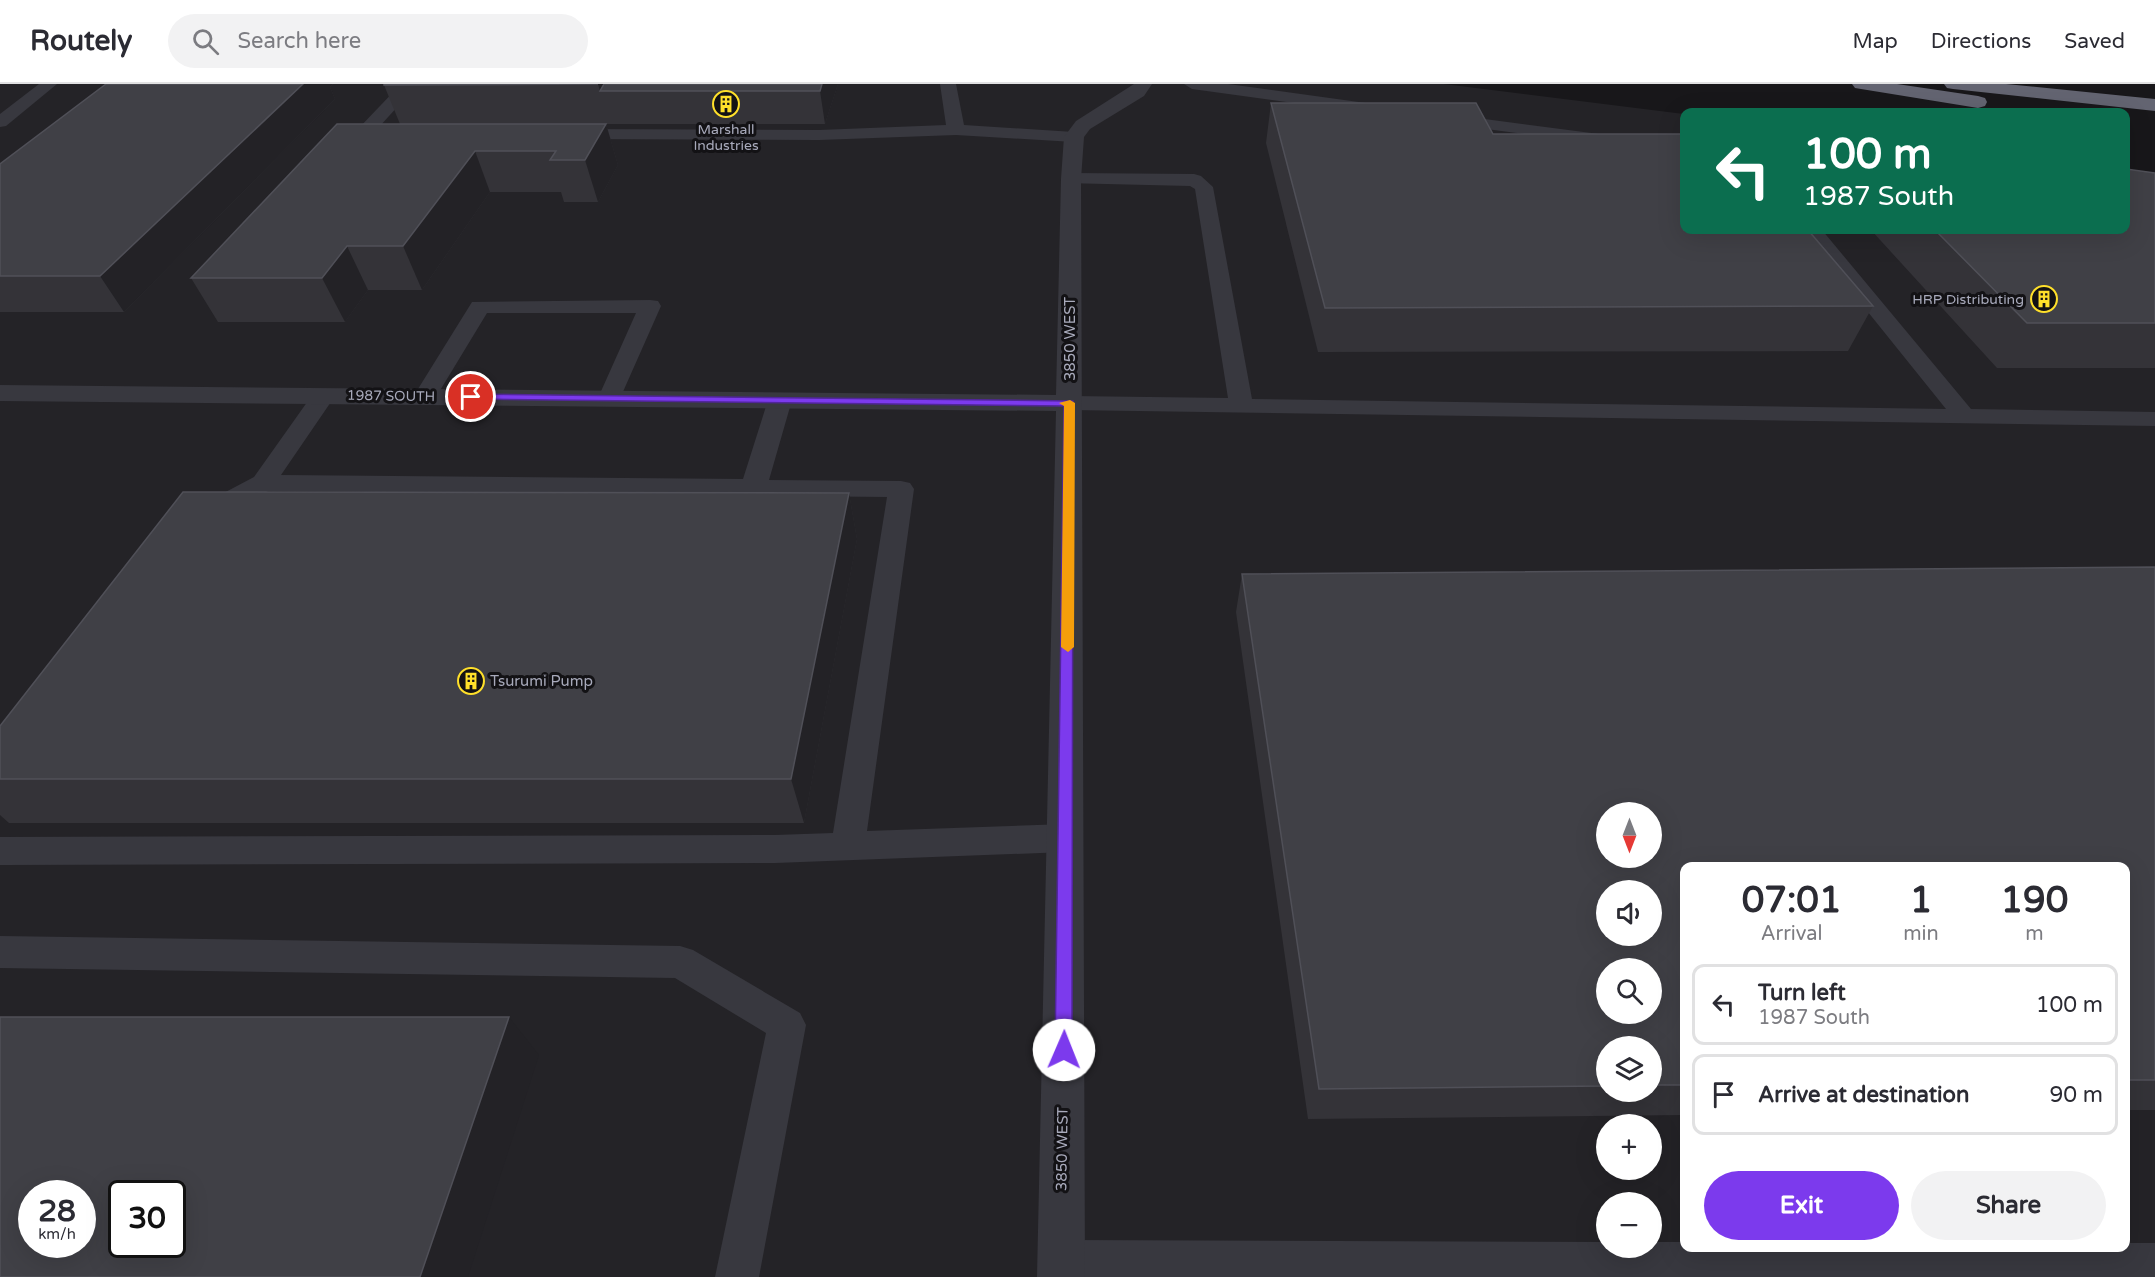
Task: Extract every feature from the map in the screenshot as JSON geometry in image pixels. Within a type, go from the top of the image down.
[{"type":"highway","points":[[1861,84],[2023,108]]},
{"type":"highway","points":[[1953,84],[2155,105]]},
{"type":"street","points":[[1074,137],[1083,125],[1137,92],[1143,84]]},
{"type":"street","name":"3850 WEST","points":[[1061,1269],[1071,179],[1074,137]]},
{"type":"street","name":"1987 SOUTH","points":[[0,393],[1070,403]]},
{"type":"lane","points":[[388,133],[364,133],[410,84]]},
{"type":"lane","points":[[948,84],[956,130]]},
{"type":"lane","points":[[1192,84],[1391,111]]},
{"type":"lane","points":[[12,94],[42,89]]},
{"type":"lane","points":[[0,122],[42,89]]},
{"type":"lane","points":[[1426,116],[1614,141]]},
{"type":"lane","points":[[552,134],[819,135],[956,130],[1074,137]]},
{"type":"lane","points":[[1071,179],[1194,180],[1204,188],[1241,405]]},
{"type":"lane","points":[[1815,234],[1964,416]]},
{"type":"lane","points":[[425,397],[480,307],[650,306],[610,398]]},
{"type":"lane","points":[[191,533],[205,514],[263,483],[323,396]]},
{"type":"lane","points":[[753,489],[780,400]]},
{"type":"lane","points":[[1070,403],[2155,419]]},
{"type":"lane","points":[[263,483],[902,489],[848,846]]},
{"type":"lane","points":[[0,851],[775,849],[1066,838]]},
{"type":"lane","points":[[0,952],[680,962],[787,1025],[737,1277]]},
{"type":"lane","points":[[1061,1269],[2155,1264]]},
{"type":"shaded area","points":[[0,84],[1444,84],[1680,114],[1680,234],[2130,234],[2130,170],[2155,173],[2155,1277],[0,1277]]},
{"type":"building","points":[[106,84],[303,84],[100,276],[0,276],[0,164]]},
{"type":"building","points":[[384,84],[598,84],[384,85]]},
{"type":"building","points":[[604,84],[822,84],[820,91],[600,91]]},
{"type":"building","points":[[1271,103],[1476,103],[1493,134],[1680,134],[1680,234],[1811,234],[1873,306],[1325,308]]},
{"type":"building","points":[[337,124],[606,124],[585,160],[550,160],[556,151],[475,151],[403,246],[347,246],[322,278],[191,278]]},
{"type":"building","points":[[2130,170],[2155,173],[2155,323],[2027,323],[1939,234],[2130,234]]},
{"type":"building","name":"Tsurumi Pump","points":[[183,492],[849,493],[791,779],[0,779],[0,726]]},
{"type":"building","points":[[2155,567],[2155,1080],[2130,1080],[2130,862],[1680,862],[1680,1085],[1662,1085],[1662,1036],[1596,1036],[1596,1086],[1319,1089],[1242,574]]},
{"type":"building","points":[[0,1017],[509,1017],[420,1277],[0,1277]]},
{"type":"slow traffic","points":[[1064,403],[1070,403],[1068,647]]},
{"type":"place","name":"Marshall Industries","points":[[726,104]]},
{"type":"place","name":"HRP Distributing","points":[[2044,299]]},
{"type":"place","name":"Tsurumi Pump","points":[[471,681]]},
{"type":"route","points":[[471,397],[1070,403],[1064,1050]]}]
